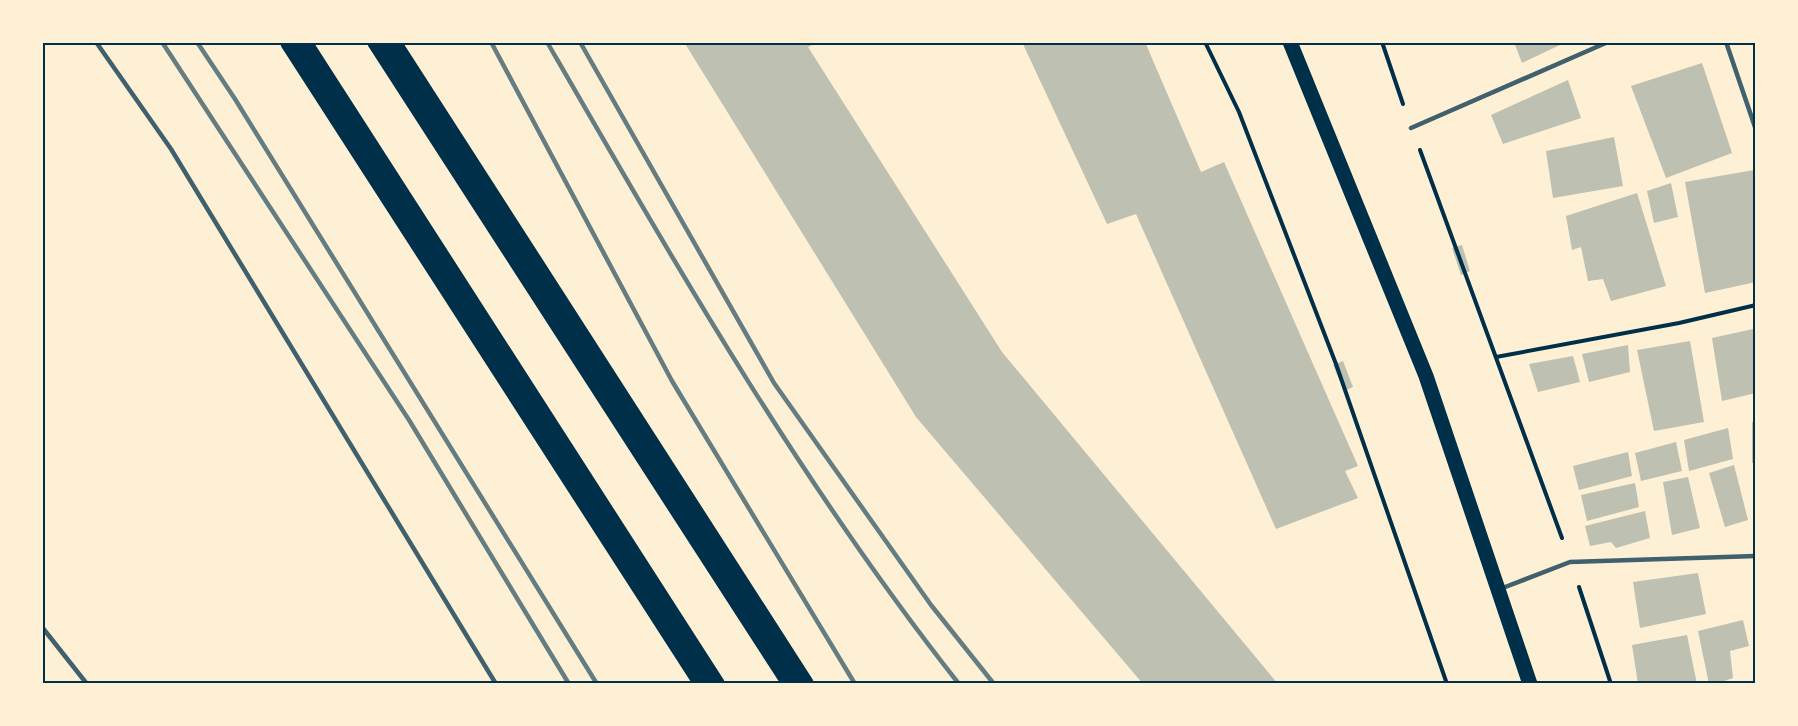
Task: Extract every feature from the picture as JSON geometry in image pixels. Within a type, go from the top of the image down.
[{"type":"highway","points":[[289,42],[703,684]]},
{"type":"highway","points":[[304,42],[717,684]]},
{"type":"highway","points":[[375,42],[790,684]]},
{"type":"highway","points":[[392,42],[805,684]]},
{"type":"main road","points":[[1290,42],[1426,376],[1500,589],[1530,684]]},
{"type":"lane","points":[[96,42],[171,149],[496,684]]},
{"type":"lane","points":[[1412,128],[1608,42]]},
{"type":"lane","points":[[1726,42],[1756,130]]},
{"type":"lane","points":[[1500,589],[1570,562],[1756,556]]},
{"type":"lane","points":[[42,627],[87,684]]},
{"type":"path","points":[[1205,42],[1239,112],[1336,364],[1447,684]]},
{"type":"path","points":[[1382,42],[1570,562],[1611,684]]},
{"type":"path","points":[[1496,357],[1679,323],[1756,305]]},
{"type":"building","points":[[684,42],[818,42],[808,47],[1002,352],[1278,684],[1143,684],[916,417]]},
{"type":"building","points":[[1022,42],[1145,42],[1201,172],[1224,162],[1358,466],[1345,471],[1358,498],[1276,529],[1136,214],[1107,224]]},
{"type":"building","points":[[1514,42],[1559,42],[1560,45],[1522,63]]},
{"type":"building","points":[[1702,63],[1732,153],[1666,178],[1631,86]]},
{"type":"building","points":[[1568,80],[1581,118],[1503,144],[1491,115]]},
{"type":"building","points":[[1614,137],[1623,186],[1553,198],[1546,151]]},
{"type":"building","points":[[1754,170],[1756,282],[1705,293],[1685,182]]},
{"type":"building","points":[[1671,183],[1678,217],[1654,223],[1647,191]]},
{"type":"building","points":[[1637,193],[1666,286],[1611,301],[1603,279],[1588,281],[1581,247],[1572,250],[1566,216]]},
{"type":"building","points":[[1462,245],[1470,271],[1461,275],[1452,248]]},
{"type":"building","points":[[1753,329],[1756,344],[1756,393],[1722,401],[1712,338]]},
{"type":"building","points":[[1690,341],[1704,422],[1654,431],[1637,350]]},
{"type":"building","points":[[1628,345],[1630,372],[1589,382],[1582,354]]},
{"type":"building","points":[[1573,356],[1580,382],[1538,392],[1529,364]]},
{"type":"building","points":[[1343,361],[1353,387],[1344,391],[1333,365]]},
{"type":"building","points":[[1756,421],[1756,463],[1752,463],[1752,422]]},
{"type":"building","points":[[1728,428],[1733,459],[1689,471],[1684,440]]},
{"type":"building","points":[[1676,442],[1682,471],[1641,481],[1635,453]]},
{"type":"building","points":[[1628,452],[1632,476],[1579,490],[1573,466]]},
{"type":"building","points":[[1734,465],[1748,520],[1725,527],[1709,473]]},
{"type":"building","points":[[1688,477],[1700,528],[1672,535],[1663,482]]},
{"type":"building","points":[[1635,483],[1639,507],[1587,521],[1581,495]]},
{"type":"building","points":[[1645,511],[1650,538],[1616,548],[1611,542],[1590,546],[1585,526]]},
{"type":"building","points":[[1698,573],[1706,614],[1640,628],[1633,582]]},
{"type":"building","points":[[1743,620],[1749,646],[1730,651],[1733,678],[1709,684],[1698,631]]},
{"type":"building","points":[[1687,635],[1697,684],[1638,684],[1632,645]]},
{"type":"railway","points":[[162,42],[409,420],[569,684]]},
{"type":"railway","points":[[197,42],[235,99],[597,684]]},
{"type":"railway","points":[[491,42],[672,381],[855,684]]},
{"type":"railway","points":[[547,42],[741,370],[846,530],[901,608],[959,684]]},
{"type":"railway","points":[[580,42],[774,383],[931,605],[994,684]]}]
